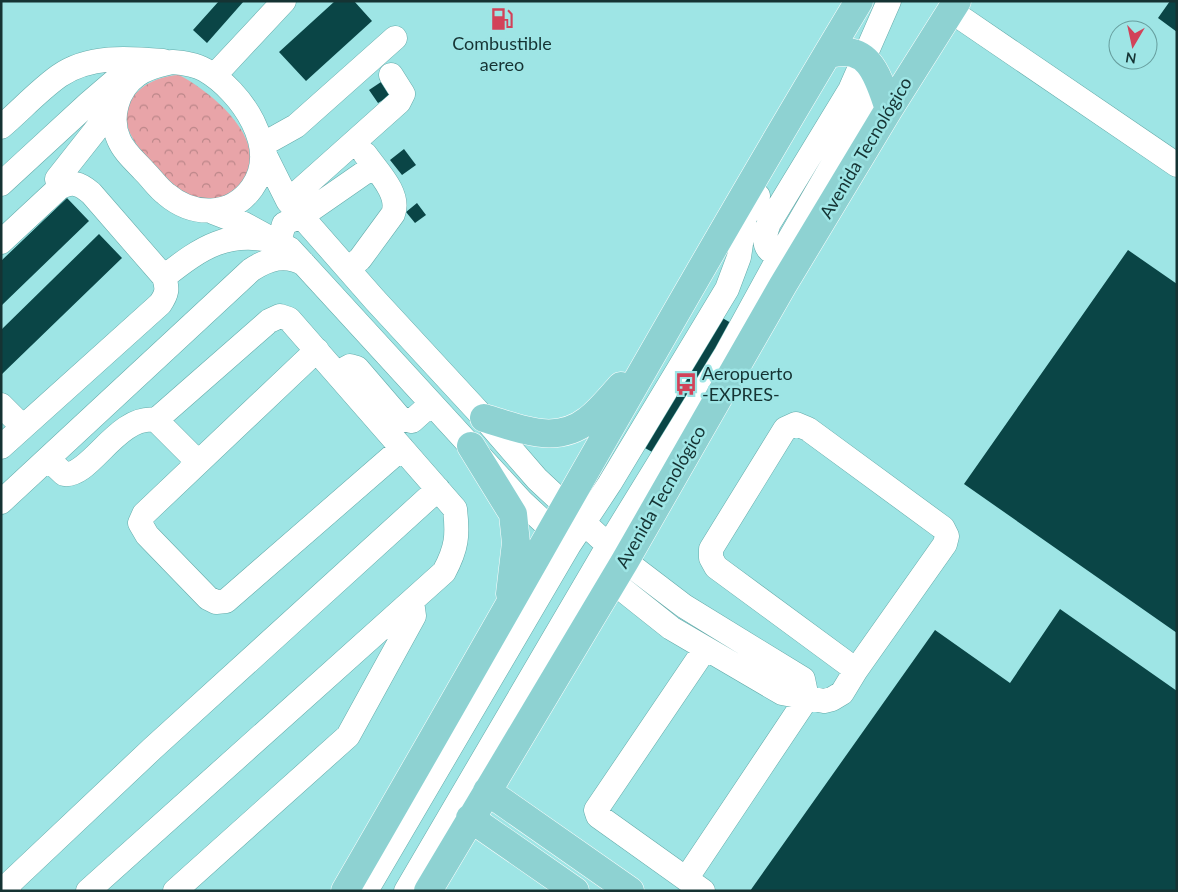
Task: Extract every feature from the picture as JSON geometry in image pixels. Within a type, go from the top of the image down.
[{"type":"main road","points":[[345,891],[508,610],[574,514],[652,355],[859,1]]},
{"type":"main road","name":"Avenida Tecnológico","points":[[428,891],[487,791],[610,564],[789,259],[889,109],[954,6]]},
{"type":"main road","points":[[829,54],[841,51],[854,52],[865,59],[880,83],[889,109]]},
{"type":"main road","points":[[484,418],[538,434],[558,434],[573,430],[589,420],[652,355]]},
{"type":"main road","points":[[471,446],[513,514],[516,544],[508,610]]},
{"type":"main road","points":[[487,791],[630,891]]},
{"type":"main road","points":[[470,818],[575,891]]},
{"type":"street","points":[[214,76],[284,1]]},
{"type":"street","points":[[880,83],[789,259],[770,252],[765,245],[765,234],[769,223],[850,90],[889,1]]},
{"type":"street","points":[[954,6],[1177,165]]},
{"type":"street","points":[[213,212],[232,207],[244,198],[255,184],[262,148],[296,126],[395,38]]},
{"type":"street","points":[[574,514],[610,483],[727,289],[739,257],[745,217],[811,107],[829,54]]},
{"type":"street","points":[[1,128],[59,76],[75,68],[115,59],[172,62],[196,66],[214,76],[238,100],[250,119],[262,148],[296,209],[537,479],[574,514],[610,564],[671,628],[782,693],[824,701],[842,693],[856,670],[945,544],[947,536],[943,528],[808,429],[796,424],[785,429],[727,522],[711,550],[710,558],[716,566],[856,670]]},
{"type":"street","points":[[1,184],[88,103],[117,79],[132,72],[172,62]]},
{"type":"street","points":[[53,195],[57,179],[117,103],[135,76],[149,68]]},
{"type":"street","points":[[279,242],[284,224],[290,220],[296,209],[356,141],[402,97],[403,94],[391,75]]},
{"type":"street","points":[[117,103],[114,127],[119,140],[127,152],[165,194],[179,203],[213,212],[244,224],[290,249],[431,404],[560,537],[684,606],[803,679],[807,698],[694,885],[598,816],[596,810],[704,649]]},
{"type":"street","points":[[348,269],[360,259],[393,214],[396,206],[395,197],[356,141]]},
{"type":"street","points":[[296,209],[312,209],[374,166]]},
{"type":"street","points":[[1,242],[68,183],[82,185],[164,277],[167,289],[166,296],[160,304],[1,447]]},
{"type":"street","points":[[164,277],[194,253],[218,242],[257,237],[279,242]]},
{"type":"street","points":[[1,502],[251,270],[264,262],[278,258],[295,259],[305,265]]},
{"type":"street","points":[[88,891],[444,572],[453,556],[458,536],[455,508],[289,319],[280,316],[268,321],[156,420]]},
{"type":"street","points":[[317,350],[144,514],[140,523],[147,536],[208,598],[216,602],[226,601],[402,448]]},
{"type":"street","points":[[336,373],[350,366],[357,368],[400,418],[407,421],[412,421],[431,404]]},
{"type":"street","points":[[1,405],[23,428]]},
{"type":"street","points":[[48,459],[64,474],[75,472],[126,427],[148,419],[156,420],[198,462]]},
{"type":"street","points":[[8,891],[11,882],[146,755],[438,489]]},
{"type":"street","points":[[366,891],[560,537]]},
{"type":"street","points":[[406,891],[610,564]]},
{"type":"street","points":[[175,891],[348,736],[414,616],[412,601]]},
{"type":"green space","points":[[179,75],[207,93],[222,106],[235,120],[245,136],[250,152],[249,168],[241,183],[218,199],[197,199],[186,195],[173,186],[140,150],[129,131],[127,112],[135,94],[151,82]]},
{"type":"building","points":[[219,1],[244,1],[207,43],[193,30]]},
{"type":"building","points":[[335,1],[354,1],[372,21],[306,81],[279,52]]},
{"type":"building","points":[[1170,1],[1177,1],[1177,32],[1158,18]]},
{"type":"building","points":[[381,82],[390,96],[378,103],[369,90]]},
{"type":"building","points":[[404,149],[416,165],[402,175],[390,160]]},
{"type":"building","points":[[67,198],[89,221],[1,306],[1,261]]},
{"type":"building","points":[[417,203],[426,215],[415,223],[406,212]]},
{"type":"building","points":[[99,234],[122,258],[1,375],[1,330]]},
{"type":"building","points":[[1128,250],[1177,284],[1177,633],[964,484]]},
{"type":"building","name":"Aeropuerto -EXPRES-","points":[[719,316],[731,323],[654,453],[645,448]]},
{"type":"building","points":[[1060,609],[1177,691],[1177,891],[750,891],[935,630],[1010,683]]},
{"type":"place","name":"Combustible aereo","points":[[502,19]]},
{"type":"place","name":"Aeropuerto -EXPRES-","points":[[686,384]]}]
